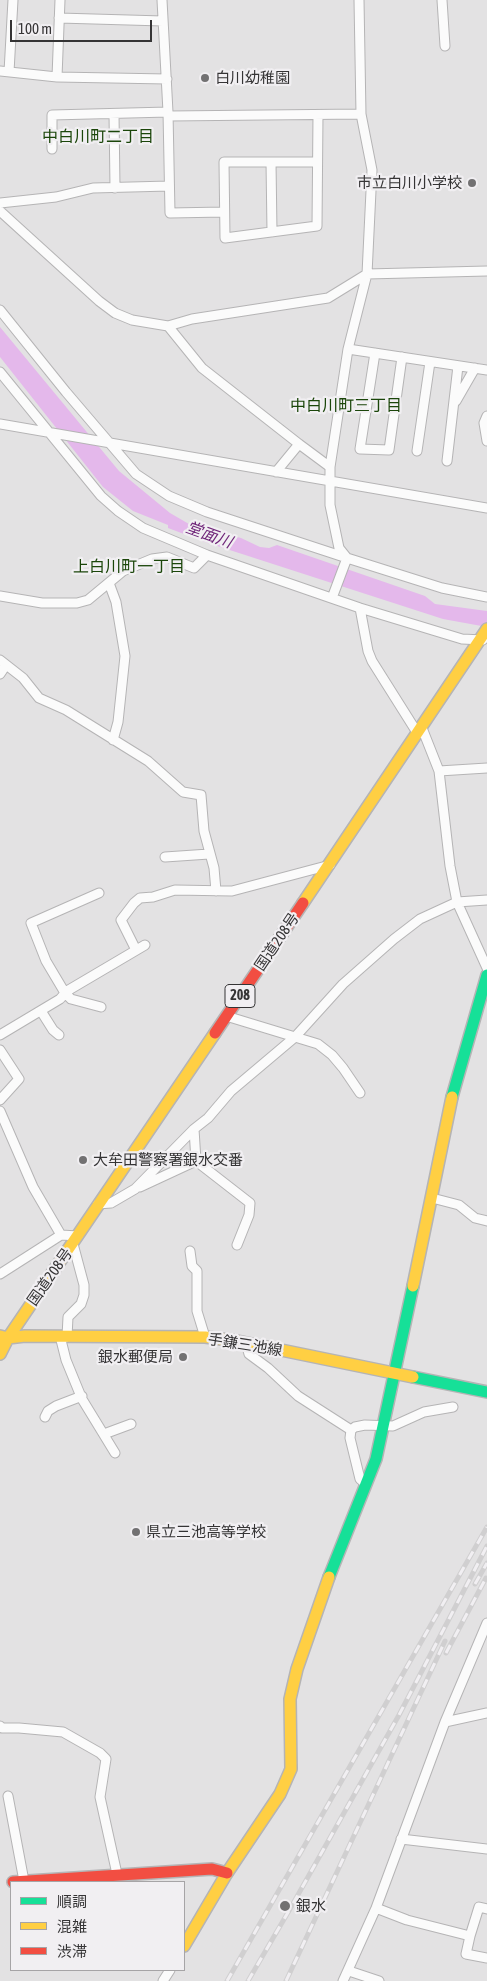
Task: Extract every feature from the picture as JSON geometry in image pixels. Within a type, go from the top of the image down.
[{"type":"main road","name":"国道208号","points":[[0,1354],[4,1337],[76,1240],[98,1204],[138,1148],[485,636]]},
{"type":"main road","points":[[185,1944],[227,1873],[280,1794],[291,1769],[290,1698],[297,1669],[330,1575],[376,1458],[396,1374],[450,1102],[487,975]]},
{"type":"main road","name":"手鎌三池線","points":[[4,1337],[206,1338],[246,1343],[487,1392]]},
{"type":"main road","points":[[37,1881],[121,1877],[212,1869],[227,1873]]},
{"type":"street","points":[[13,0],[4,72],[58,77],[167,79]]},
{"type":"street","points":[[58,77],[60,0]]},
{"type":"street","points":[[162,0],[169,114],[170,213],[224,212]]},
{"type":"street","points":[[347,558],[339,548],[330,505],[330,467],[348,349],[367,274],[372,170],[361,114],[359,0]]},
{"type":"street","points":[[442,0],[445,46]]},
{"type":"street","points":[[60,18],[163,21]]},
{"type":"street","points":[[114,114],[115,188]]},
{"type":"street","points":[[52,150],[52,115],[361,114]]},
{"type":"street","points":[[317,162],[224,162],[225,238],[317,226],[318,115]]},
{"type":"street","points":[[270,162],[272,232]]},
{"type":"street","points":[[0,203],[56,197],[93,188],[169,186]]},
{"type":"street","points":[[0,212],[99,301],[115,313],[132,320],[168,326],[192,319],[328,298],[367,274],[487,271]]},
{"type":"street","points":[[0,310],[106,442],[136,474],[170,496],[207,512],[347,558],[442,588],[487,597]]},
{"type":"street","points":[[168,326],[202,368],[330,467]]},
{"type":"street","points":[[348,349],[487,370]]},
{"type":"street","points":[[375,353],[360,449],[389,450],[402,357]]},
{"type":"street","points":[[417,451],[430,362]]},
{"type":"street","points":[[447,462],[458,366]]},
{"type":"street","points":[[454,406],[475,368]]},
{"type":"street","points":[[0,372],[51,433],[91,486],[118,511],[143,528],[207,556],[360,608],[462,639],[485,636]]},
{"type":"street","points":[[487,416],[484,423],[487,441]]},
{"type":"street","points":[[0,424],[487,508]]},
{"type":"street","points":[[276,472],[299,444]]},
{"type":"street","points":[[0,596],[42,603],[77,603],[88,600],[123,571],[152,559],[167,557],[194,568],[207,556]]},
{"type":"street","points":[[332,598],[347,558]]},
{"type":"street","points":[[109,583],[116,602],[125,656],[118,722],[113,740]]},
{"type":"street","points":[[360,608],[368,651],[372,660],[420,731],[439,771],[450,866],[458,902],[487,968]]},
{"type":"street","points":[[0,674],[3,662],[23,678],[39,698],[66,710],[148,761],[183,792],[201,795],[204,831],[214,868],[216,891]]},
{"type":"street","points":[[439,771],[487,768]]},
{"type":"street","points":[[165,857],[209,854]]},
{"type":"street","points":[[136,950],[121,920],[140,898],[153,897],[175,890],[232,891],[330,865]]},
{"type":"street","points":[[99,893],[31,924],[46,961],[65,994],[71,999],[101,1007]]},
{"type":"street","points":[[135,1189],[194,1129],[208,1118],[232,1091],[295,1037],[343,984],[394,939],[420,919],[458,902],[487,900]]},
{"type":"street","points":[[0,1035],[145,945]]},
{"type":"street","points":[[41,1010],[53,1030],[59,1035]]},
{"type":"street","points":[[226,1016],[318,1044],[332,1055],[360,1093]]},
{"type":"street","points":[[0,1050],[19,1079],[0,1100]]},
{"type":"street","points":[[0,1111],[32,1187],[61,1235],[76,1240],[84,1295],[81,1304],[68,1316],[63,1336],[66,1360],[82,1396],[115,1453]]},
{"type":"street","points":[[194,1129],[196,1160],[250,1203],[249,1214],[237,1245]]},
{"type":"street","points":[[98,1204],[111,1203],[135,1189],[196,1160]]},
{"type":"street","points":[[432,1198],[459,1206],[474,1218],[487,1221]]},
{"type":"street","points":[[0,1274],[61,1235]]},
{"type":"street","points":[[190,1252],[192,1266],[197,1271],[197,1311],[206,1338]]},
{"type":"street","points":[[246,1343],[249,1354],[268,1368],[298,1396],[351,1430]]},
{"type":"street","points":[[45,1418],[48,1411],[56,1406],[82,1396]]},
{"type":"street","points":[[351,1430],[365,1425],[394,1426],[424,1412],[453,1407]]},
{"type":"street","points":[[104,1434],[131,1424]]},
{"type":"street","points":[[351,1430],[350,1438],[360,1479],[366,1484]]},
{"type":"street","points":[[343,1981],[376,1908],[445,1722],[487,1623]]},
{"type":"street","points":[[445,1722],[487,1713]]},
{"type":"street","points":[[0,1726],[2,1728],[63,1732],[100,1753],[106,1759],[100,1797],[121,1877]]},
{"type":"street","points":[[8,1796],[16,1881]]},
{"type":"street","points":[[401,1840],[487,1849]]},
{"type":"street","points":[[487,1909],[479,1907],[466,1954],[487,1958]]},
{"type":"street","points":[[376,1908],[407,1920],[470,1936]]},
{"type":"street","points":[[349,1971],[379,1981]]},
{"type":"water","name":"堂面川","points":[[0,327],[119,471],[170,513],[189,524],[241,538],[260,547],[269,548],[277,545],[425,596],[435,604],[487,611],[487,627],[443,619],[208,543],[168,528],[168,525],[133,511],[103,487],[0,357]]},
{"type":"railway","points":[[227,1981],[487,1527]]},
{"type":"railway","points":[[248,1981],[399,1715],[487,1546]]},
{"type":"railway","points":[[475,1584],[487,1563]]},
{"type":"railway","points":[[446,1653],[486,1578]]},
{"type":"railway","points":[[286,1981],[445,1641]]},
{"type":"traffic: fast","points":[[452,1097],[487,975]]},
{"type":"traffic: fast","points":[[329,1577],[376,1459],[413,1286]]},
{"type":"traffic: fast","points":[[413,1377],[487,1392]]},
{"type":"traffic: slow","points":[[303,903],[487,629]]},
{"type":"traffic: slow","points":[[0,1354],[8,1338],[215,1033]]},
{"type":"traffic: slow","points":[[413,1286],[452,1097]]},
{"type":"traffic: slow","points":[[0,1336],[8,1338],[25,1336],[205,1337],[237,1341],[413,1377]]},
{"type":"traffic: slow","points":[[185,1944],[227,1873],[280,1794],[291,1769],[290,1699],[297,1669],[329,1577]]},
{"type":"traffic: jam","points":[[215,1033],[303,903]]},
{"type":"traffic: jam","points":[[28,1881],[212,1869],[227,1873]]},
{"type":"place","name":"白川幼稚園","points":[[205,78]]},
{"type":"place","name":"市立白川小学校","points":[[472,183]]},
{"type":"place","name":"大牟田警察署銀水交番","points":[[83,1160]]},
{"type":"place","name":"銀水郵便局","points":[[183,1357]]},
{"type":"place","name":"県立三池高等学校","points":[[136,1532]]},
{"type":"place","name":"銀水","points":[[285,1906]]},
{"type":"district","name":"中白川町二丁目","points":[[98,137]]},
{"type":"district","name":"中白川町三丁目","points":[[346,406]]},
{"type":"district","name":"上白川町一丁目","points":[[129,567]]}]
